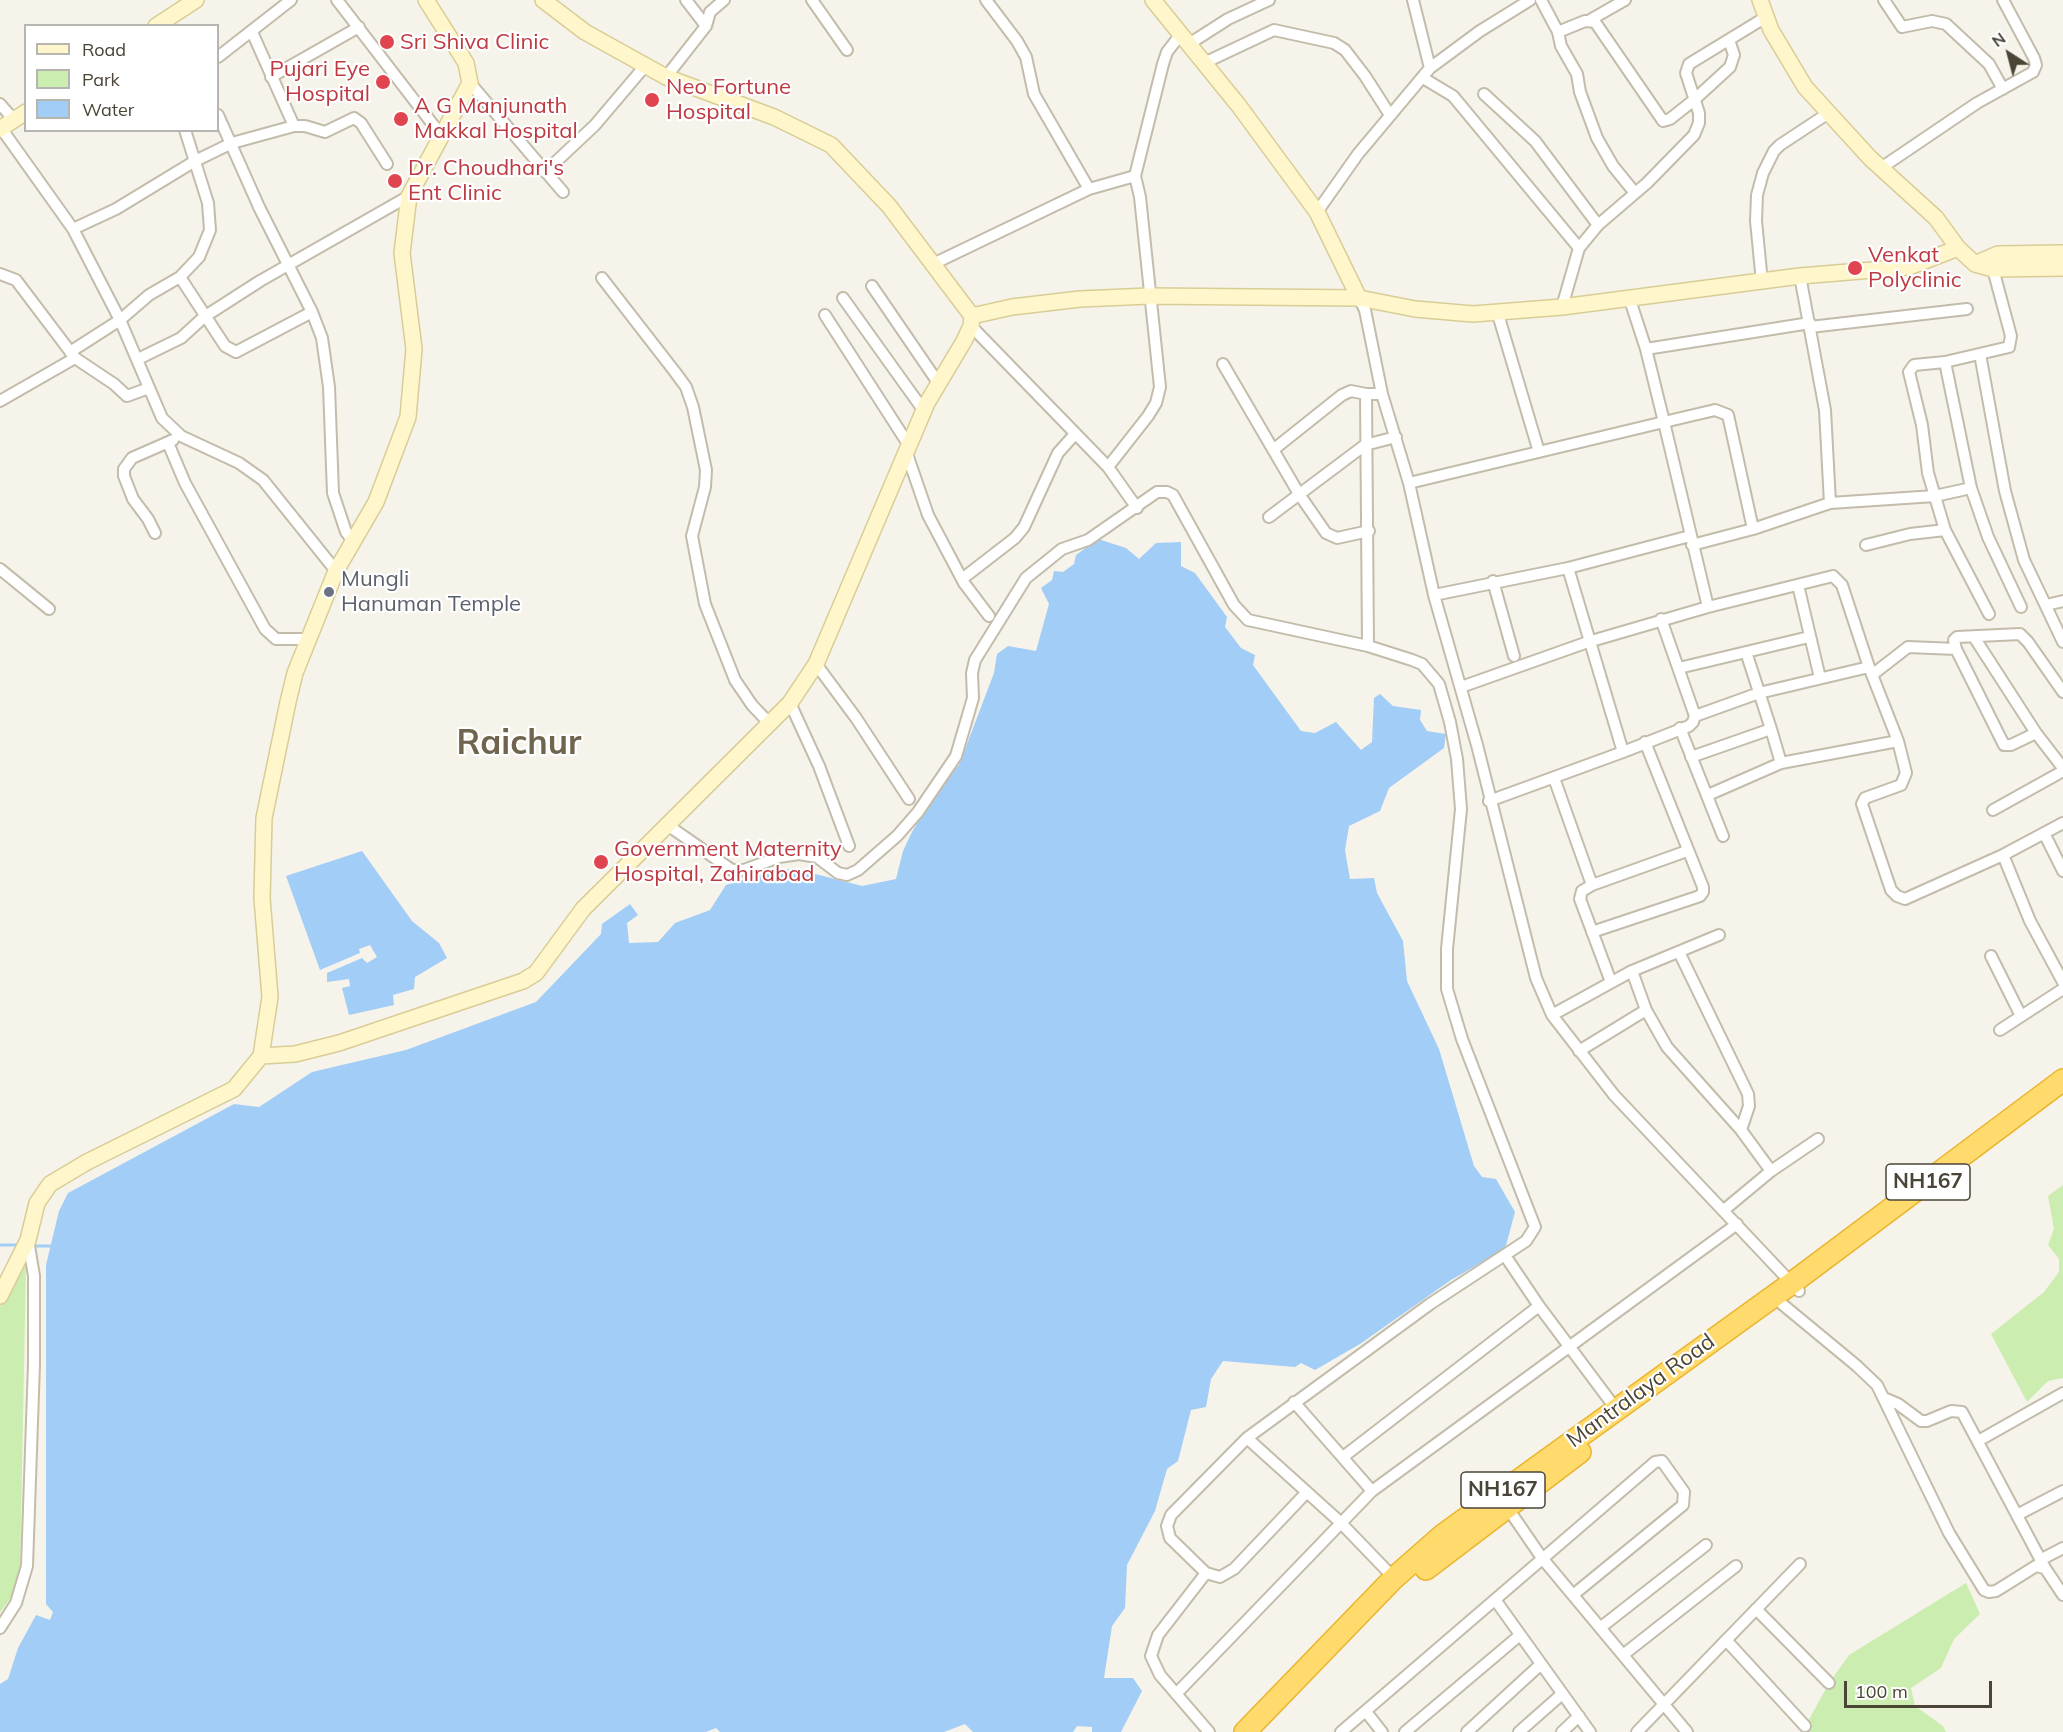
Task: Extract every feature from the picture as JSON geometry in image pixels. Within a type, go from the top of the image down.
[{"type":"highway","name":"Mantralaya Road","points":[[1245,1732],[1394,1578],[1443,1535],[1616,1409],[1795,1287],[2063,1080]]},
{"type":"highway","name":"NH167","points":[[1782,1304],[1795,1287],[2063,1097]]},
{"type":"highway","name":"Mantralaya Road","points":[[1266,1732],[1405,1585],[1722,1346],[1782,1304]]},
{"type":"street","points":[[164,23],[196,0]]},
{"type":"street","points":[[219,56],[291,0]]},
{"type":"street","points":[[337,0],[441,135]]},
{"type":"street","points":[[426,0],[466,63],[470,83],[563,192]]},
{"type":"street","points":[[543,0],[585,32],[666,77],[774,117],[831,145],[889,206],[972,321],[1107,467],[1137,508]]},
{"type":"street","points":[[686,0],[706,26]]},
{"type":"street","points":[[666,77],[706,26],[710,12],[723,0]]},
{"type":"street","points":[[812,0],[847,50]]},
{"type":"street","points":[[986,0],[1017,41],[1026,57],[1034,94],[1089,189]]},
{"type":"street","points":[[1153,0],[1239,106],[1317,212],[1365,310],[1382,394],[1409,483],[1434,595],[1461,687],[1536,978],[1552,1015],[1622,1104],[1795,1287]]},
{"type":"street","points":[[1107,467],[1156,403],[1160,387],[1140,197],[1135,176],[1162,64],[1185,39],[1269,0]]},
{"type":"street","points":[[1413,0],[1430,68]]},
{"type":"street","points":[[1317,212],[1390,115],[1430,68],[1480,31],[1530,0]]},
{"type":"street","points":[[1541,0],[1558,32],[1558,41],[1577,74],[1580,92],[1597,138],[1613,166],[1635,193]]},
{"type":"street","points":[[1558,32],[1590,20],[1625,0]]},
{"type":"street","points":[[1760,0],[1766,17],[1805,87],[1827,114],[1935,218],[1958,248],[1975,264],[1993,269],[2063,268]]},
{"type":"street","points":[[1884,0],[1902,27],[1932,21],[1946,24],[1989,64],[2003,89]]},
{"type":"street","points":[[1881,168],[1977,103],[2032,72],[2036,65],[2003,0]]},
{"type":"street","points":[[1562,307],[1579,248],[1598,225],[1635,193],[1694,135],[1699,123],[1699,113],[1686,73],[1689,64],[1766,17]]},
{"type":"street","points":[[1590,20],[1595,22],[1658,117],[1663,120],[1670,119],[1731,67],[1734,56],[1729,40]]},
{"type":"street","points":[[271,77],[359,27]]},
{"type":"street","points":[[1204,63],[1275,30],[1334,43],[1345,50],[1359,67],[1390,115]]},
{"type":"street","points":[[252,32],[294,126]]},
{"type":"street","points":[[545,172],[595,124],[645,66]]},
{"type":"street","points":[[1423,78],[1453,96],[1500,156],[1579,248]]},
{"type":"street","points":[[0,1296],[28,1237],[37,1203],[50,1184],[87,1162],[234,1089],[261,1056],[270,997],[262,898],[264,818],[295,673],[336,571],[376,502],[408,417],[414,349],[402,253],[409,196],[470,83]]},
{"type":"street","points":[[1484,94],[1535,141],[1598,225]]},
{"type":"street","points":[[0,104],[73,229],[120,320],[162,417],[182,436],[239,463],[257,475],[336,571]]},
{"type":"street","points":[[1762,282],[1756,221],[1757,195],[1762,172],[1780,144],[1827,114]]},
{"type":"street","points":[[219,117],[259,207],[312,312],[322,338],[329,387],[328,434],[333,493],[346,532],[353,541]]},
{"type":"street","points":[[73,229],[126,203],[195,161],[232,143],[294,126],[305,126],[325,132],[354,118],[361,123],[387,164]]},
{"type":"street","points":[[0,401],[73,355],[149,295],[180,277],[199,257],[210,230],[208,203],[186,132]]},
{"type":"street","points":[[933,264],[1089,189],[1135,176]]},
{"type":"street","points":[[138,359],[181,338],[204,317],[288,265],[409,196]]},
{"type":"street","points":[[261,1056],[295,1054],[339,1043],[523,981],[536,973],[583,909],[790,703],[816,664],[924,411],[972,321],[1012,307],[1080,298],[1149,296],[1359,298],[1415,309],[1473,314],[1562,307],[1800,276],[1909,267],[1958,248]]},
{"type":"street","points":[[1975,264],[1998,254],[2063,254]]},
{"type":"street","points":[[1989,614],[1945,530],[1935,496],[1909,369],[1914,365],[1946,362],[2005,350],[2012,343],[1993,269]]},
{"type":"street","points":[[0,274],[16,280],[73,355],[127,396],[149,388]]},
{"type":"street","points":[[1800,276],[1825,410],[1830,503]]},
{"type":"street","points":[[180,277],[225,346],[236,352],[312,312]]},
{"type":"street","points":[[602,278],[686,387],[693,407],[706,470],[705,487],[692,536],[705,604],[735,680],[752,705],[770,724]]},
{"type":"street","points":[[872,286],[939,384]]},
{"type":"street","points":[[1629,297],[1646,349],[1708,607]]},
{"type":"street","points":[[843,298],[924,411]]},
{"type":"street","points":[[1646,349],[1810,325],[1967,309]]},
{"type":"street","points":[[1497,311],[1539,452]]},
{"type":"street","points":[[825,315],[909,450],[928,515],[962,579],[988,616]]},
{"type":"street","points":[[1980,354],[2005,491],[2024,560],[2063,642]]},
{"type":"street","points":[[1946,362],[1971,488],[1988,537],[2021,607]]},
{"type":"street","points":[[1223,364],[1299,494],[1331,537],[1369,531]]},
{"type":"street","points":[[1274,450],[1342,395],[1351,391],[1382,394]]},
{"type":"street","points":[[1366,394],[1365,445],[1369,531],[1368,646]]},
{"type":"street","points":[[1409,483],[1715,410],[1728,416],[1753,529]]},
{"type":"street","points":[[962,579],[1015,538],[1024,527],[1058,453],[1075,434]]},
{"type":"street","points":[[155,533],[133,499],[124,476],[124,469],[132,458],[182,436]]},
{"type":"street","points":[[1269,517],[1365,445],[1396,438]]},
{"type":"street","points":[[168,443],[185,483],[265,629],[276,639],[309,639]]},
{"type":"street","points":[[1434,595],[1753,529],[1830,503],[1935,496],[1971,488]]},
{"type":"street","points":[[666,824],[732,870],[744,870],[779,857],[799,854],[817,857],[838,873],[847,875],[858,870],[897,836],[918,812],[956,756],[973,698],[972,674],[975,660],[1026,578],[1062,549],[1088,540],[1157,492],[1167,492],[1173,495],[1233,605],[1248,620],[1368,646],[1412,660],[1432,673],[1439,684],[1450,722],[1457,759],[1461,809],[1447,949],[1447,989],[1462,1039],[1535,1227],[1526,1241],[1506,1257],[1430,1304],[1247,1438],[1171,1515],[1167,1526],[1170,1538],[1206,1573],[1220,1577],[1234,1569],[1307,1492]]},
{"type":"street","points":[[1866,545],[1910,534],[1945,530]]},
{"type":"street","points":[[1568,567],[1588,642],[1623,752]]},
{"type":"street","points":[[0,569],[49,609]]},
{"type":"street","points":[[1461,687],[1661,619],[1833,576],[1838,579],[1898,741],[1906,773],[1901,785],[1865,798],[1862,804],[1891,890],[1897,896],[1905,899],[2003,855],[2063,823]]},
{"type":"street","points":[[1493,581],[1514,656]]},
{"type":"street","points":[[1798,585],[1820,678]]},
{"type":"street","points":[[2046,605],[2063,601]]},
{"type":"street","points":[[1661,619],[1695,716]]},
{"type":"street","points":[[2036,733],[2012,745],[2004,745],[1956,649],[1954,640],[1957,637],[2020,634],[2063,692]]},
{"type":"street","points":[[1679,668],[1809,637]]},
{"type":"street","points":[[1974,637],[2036,733],[2063,770],[1993,810]]},
{"type":"street","points":[[1489,801],[1689,726],[1695,716],[1759,693],[1820,678],[1871,671],[1908,647],[1956,649]]},
{"type":"street","points":[[1746,652],[1781,763]]},
{"type":"street","points":[[816,664],[856,718],[909,799]]},
{"type":"street","points":[[790,703],[819,766],[849,846]]},
{"type":"street","points":[[1680,728],[1723,836]]},
{"type":"street","points":[[1691,757],[1771,729]]},
{"type":"street","points":[[1708,795],[1781,763],[1898,741]]},
{"type":"street","points":[[1592,932],[1700,896],[1703,887],[1645,742]]},
{"type":"street","points":[[1554,778],[1592,885]]},
{"type":"street","points":[[2044,833],[2063,871]]},
{"type":"street","points":[[1611,982],[1580,899],[1582,891],[1592,885],[1688,851]]},
{"type":"street","points":[[2003,855],[2030,921],[2063,982]]},
{"type":"street","points":[[1552,1015],[1632,971],[1719,935]]},
{"type":"street","points":[[1679,952],[1748,1094],[1749,1106],[1741,1130]]},
{"type":"street","points":[[1991,956],[2021,1016]]},
{"type":"street","points":[[1632,971],[1646,1010],[1667,1047],[1741,1130],[1771,1171]]},
{"type":"street","points":[[2000,1030],[2063,989]]},
{"type":"street","points":[[1579,1051],[1646,1010]]},
{"type":"street","points":[[1724,1210],[1771,1171],[1818,1139]]},
{"type":"street","points":[[1176,1694],[1372,1491],[1737,1224]]},
{"type":"street","points":[[0,1628],[16,1603],[27,1566],[34,1364],[34,1276],[28,1237]]},
{"type":"street","points":[[1506,1257],[1539,1306],[1616,1409]]},
{"type":"street","points":[[1782,1304],[1868,1375],[1884,1398],[1949,1533],[1984,1590],[1996,1591],[2042,1564],[2063,1548]]},
{"type":"street","points":[[1342,1457],[1539,1306]]},
{"type":"street","points":[[1978,1441],[2063,1393]]},
{"type":"street","points":[[1884,1398],[1898,1404],[1921,1421],[1927,1421],[1951,1411],[1962,1412],[2042,1564],[2063,1595]]},
{"type":"street","points":[[1294,1402],[1372,1491]]},
{"type":"street","points":[[1247,1438],[1340,1522],[1394,1578]]},
{"type":"street","points":[[1341,1732],[1366,1713],[1655,1462],[1662,1461],[1684,1492],[1683,1505],[1573,1595]]},
{"type":"street","points":[[2017,1515],[2063,1491]]},
{"type":"street","points":[[1507,1507],[1542,1558],[1687,1732]]},
{"type":"street","points":[[1600,1628],[1706,1545]]},
{"type":"street","points":[[1637,1732],[1800,1564]]},
{"type":"street","points":[[1623,1655],[1736,1566]]},
{"type":"street","points":[[1206,1573],[1158,1635],[1151,1656],[1154,1665],[1176,1694],[1209,1732]]},
{"type":"street","points":[[1496,1601],[1590,1732]]},
{"type":"street","points":[[1756,1609],[1829,1683]]},
{"type":"street","points":[[1404,1732],[1520,1635]]},
{"type":"street","points":[[1726,1640],[1805,1726]]},
{"type":"street","points":[[1467,1732],[1541,1664]]},
{"type":"street","points":[[1519,1732],[1562,1694]]},
{"type":"street","points":[[1366,1713],[1382,1732]]},
{"type":"street","points":[[1562,1732],[1579,1716]]},
{"type":"green space","points":[[2063,1185],[2063,1378],[2048,1381],[2027,1402],[1991,1334],[2044,1292],[2059,1272],[2059,1259],[2048,1245],[2054,1229],[2048,1196]]},
{"type":"green space","points":[[26,1267],[20,1573],[13,1594],[0,1613],[0,1307],[17,1270]]},
{"type":"green space","points":[[1966,1583],[1980,1614],[1954,1639],[1941,1668],[1911,1688],[1915,1706],[1943,1726],[1946,1732],[1802,1732],[1829,1683],[1849,1655]]},
{"type":"water","points":[[1098,539],[1126,548],[1139,559],[1156,543],[1181,542],[1181,566],[1195,573],[1227,617],[1225,627],[1241,648],[1255,655],[1253,665],[1301,731],[1315,733],[1336,722],[1361,750],[1372,742],[1374,698],[1380,694],[1393,706],[1421,710],[1420,720],[1427,731],[1446,734],[1444,748],[1389,788],[1380,811],[1349,826],[1345,850],[1350,879],[1374,878],[1377,893],[1403,941],[1407,981],[1439,1049],[1474,1166],[1482,1177],[1496,1179],[1515,1212],[1505,1249],[1451,1280],[1360,1344],[1315,1370],[1301,1363],[1295,1367],[1223,1361],[1211,1379],[1206,1407],[1191,1410],[1178,1461],[1167,1469],[1155,1511],[1127,1565],[1125,1608],[1112,1626],[1104,1678],[1133,1678],[1142,1691],[1121,1732],[1092,1732],[1092,1727],[1077,1726],[1073,1732],[973,1732],[965,1724],[944,1732],[720,1732],[716,1728],[706,1732],[0,1732],[0,1684],[8,1679],[18,1648],[36,1615],[50,1620],[53,1612],[46,1604],[46,1265],[59,1211],[68,1193],[234,1104],[259,1107],[312,1072],[406,1050],[536,1002],[601,934],[602,924],[630,904],[638,915],[627,923],[629,943],[658,942],[675,923],[710,910],[726,885],[759,875],[782,869],[800,870],[862,886],[896,879],[903,851],[912,832],[942,782],[959,765],[994,673],[997,654],[1008,646],[1036,651],[1049,604],[1041,588],[1052,580],[1054,571],[1063,572],[1074,564],[1076,555]]},
{"type":"water","points":[[362,851],[412,921],[439,943],[447,958],[415,977],[414,989],[393,995],[394,1005],[349,1015],[342,988],[350,986],[349,979],[327,982],[327,973],[362,958],[367,963],[377,957],[370,945],[359,949],[360,953],[320,970],[286,876]]},
{"type":"waterway","points":[[0,1245],[19,1245]]},
{"type":"waterway","points":[[32,1246],[52,1246]]},
{"type":"place","name":"Sri Shiva Clinic","points":[[387,42]]},
{"type":"place","name":"Pujari Eye Hospital","points":[[383,82]]},
{"type":"place","name":"Neo Fortune Hospital","points":[[652,100]]},
{"type":"place","name":"A G Manjunath Makkal Hospital","points":[[401,119]]},
{"type":"place","name":"Dr. Choudhari's Ent Clinic","points":[[395,181]]},
{"type":"place","name":"Venkat Polyclinic","points":[[1855,268]]},
{"type":"place","name":"Mungli Hanuman Temple","points":[[329,592]]},
{"type":"place","name":"Government Maternity Hospital, Zahirabad","points":[[601,862]]},
{"type":"district","name":"Raichur","points":[[519,744]]}]
